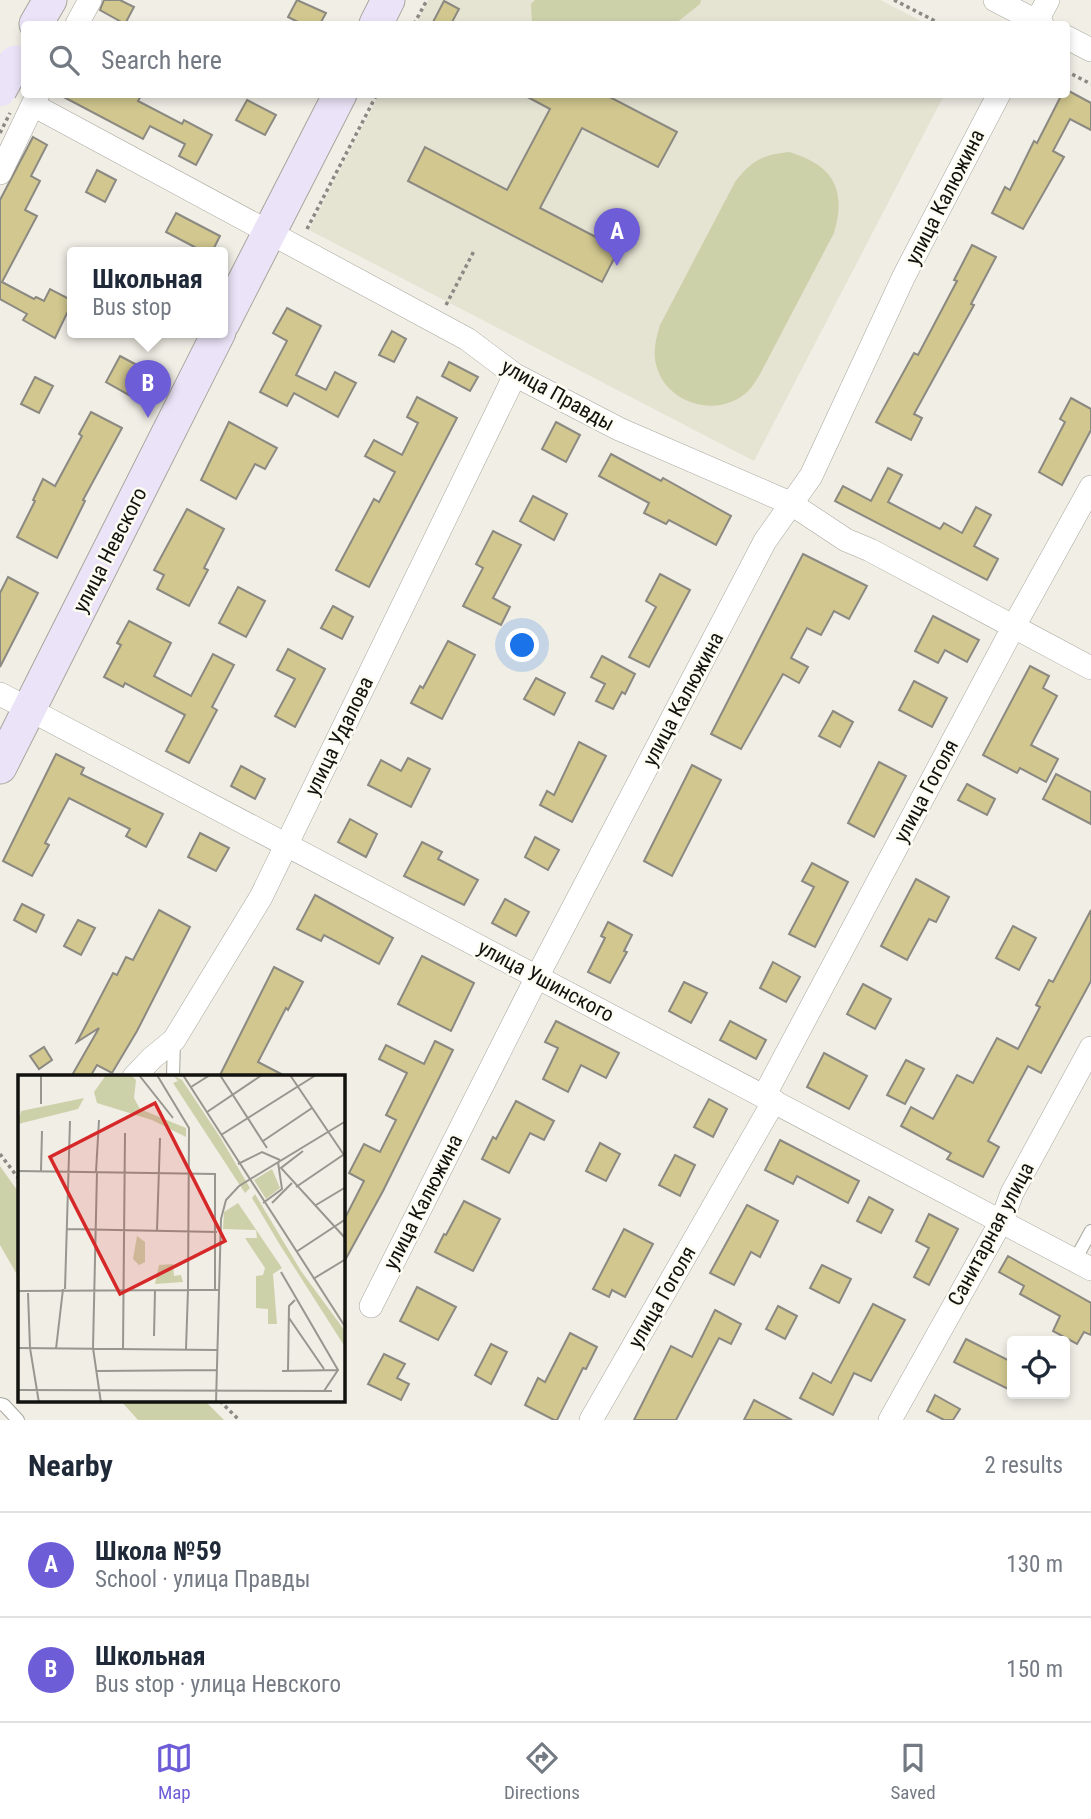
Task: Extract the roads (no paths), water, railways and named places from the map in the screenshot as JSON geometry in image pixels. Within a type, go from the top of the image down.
[{"type":"main road","points":[[38,21],[50,0]]},
{"type":"main road","points":[[378,21],[388,0]]},
{"type":"main road","points":[[228,313],[338,98]]},
{"type":"main road","name":"улица Невского","points":[[0,767],[216,338]]},
{"type":"street","points":[[78,21],[90,0]]},
{"type":"street","points":[[995,0],[1033,21]]},
{"type":"street","points":[[1039,21],[1048,0]]},
{"type":"street","points":[[1070,39],[1091,50]]},
{"type":"street","points":[[0,173],[21,87]]},
{"type":"street","name":"улица Правды","points":[[47,98],[269,231],[467,339],[515,375],[619,429],[790,503],[846,540],[1091,668]]},
{"type":"street","name":"улица Калюжина","points":[[371,1306],[537,977],[765,541],[811,476],[823,454],[904,276],[997,98]]},
{"type":"street","name":"улица Удалова","points":[[136,1075],[174,1040],[261,897],[515,375]]},
{"type":"street","name":"улица Гоголя","points":[[591,1420],[769,1099],[1014,626],[1091,487]]},
{"type":"street","name":"улица Ушинского","points":[[0,694],[1083,1264]]},
{"type":"street","name":"Санитарная улица","points":[[890,1420],[1002,1220],[1012,1193],[1091,1048]]},
{"type":"lane","points":[[173,1075],[174,1040]]},
{"type":"lane","points":[[1083,1264],[1091,1231]]},
{"type":"lane","points":[[0,1404],[5,1405],[18,1420]]},
{"type":"place","name":"Школа №59","points":[[617,266]]},
{"type":"place","name":"Школьная","points":[[148,418]]}]
